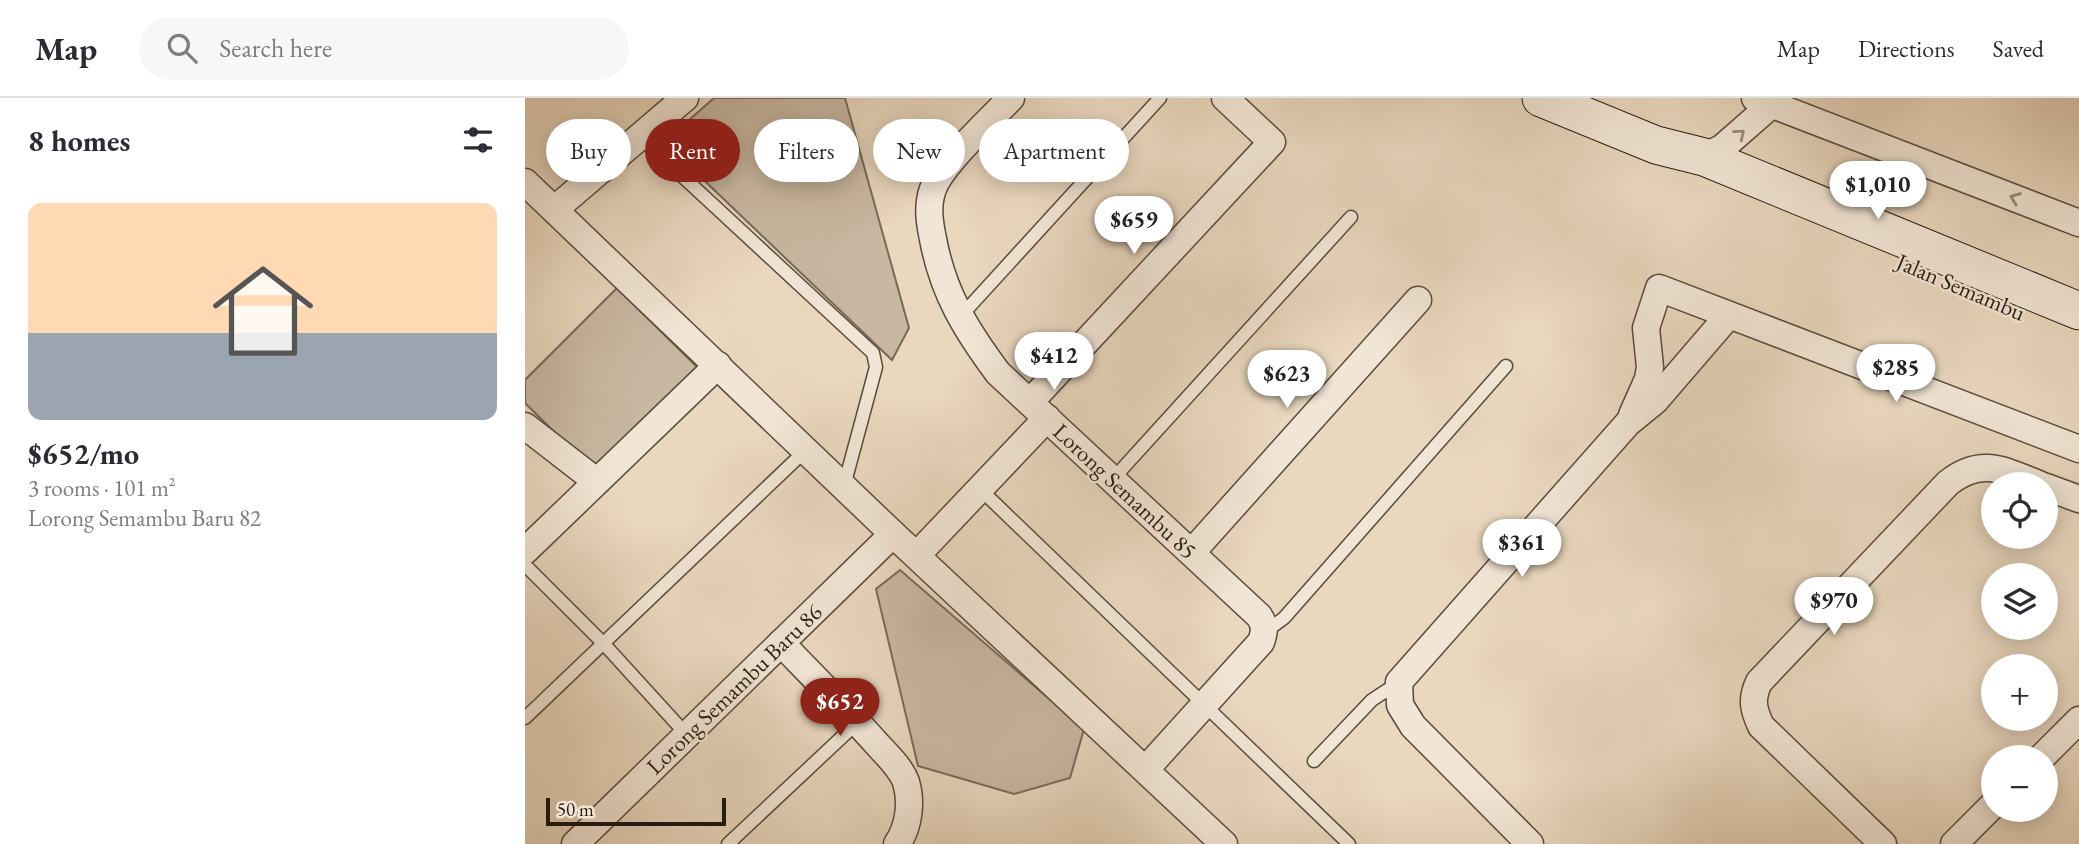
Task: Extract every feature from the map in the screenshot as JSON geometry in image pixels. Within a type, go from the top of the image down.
[{"type":"main road","name":"Jalan Semambu","points":[[1541,98],[1656,145],[1704,158],[2079,311]]},
{"type":"main road","name":"Jalan Semambu","points":[[1656,145],[1714,184],[2079,336]]},
{"type":"street","points":[[555,209],[685,98]]},
{"type":"street","name":"Lorong Semambu 85","points":[[1011,98],[945,170],[935,184],[929,203],[929,221],[936,256],[949,298],[972,338],[997,373],[1259,616],[1265,632]]},
{"type":"street","points":[[917,555],[980,489],[1039,410],[1272,142],[1225,98]]},
{"type":"street","points":[[1704,158],[1722,148],[1769,101],[2079,223]]},
{"type":"street","points":[[525,182],[893,534],[1224,844]]},
{"type":"street","points":[[1627,423],[1648,379],[1650,367],[1646,328],[1659,288],[2079,449]]},
{"type":"street","points":[[1192,552],[1418,300]]},
{"type":"street","points":[[1530,844],[1413,726],[1400,705],[1399,682],[1627,423],[1655,401],[1729,315]]},
{"type":"street","points":[[525,551],[718,365]]},
{"type":"street","points":[[525,426],[596,481]]},
{"type":"street","points":[[1883,844],[1761,726],[1754,711],[1752,697],[1759,682],[1948,484],[1962,472],[1982,467],[2008,472]]},
{"type":"street","points":[[2058,491],[2079,499]]},
{"type":"street","name":"Lorong Semambu Baru 86","points":[[581,842],[686,734],[893,534]]},
{"type":"street","points":[[1146,769],[1261,642],[1265,632]]},
{"type":"street","points":[[781,643],[858,722],[906,780],[908,817],[897,844]]},
{"type":"street","points":[[2054,745],[2079,720]]},
{"type":"street","points":[[1954,844],[1981,817]]},
{"type":"lane","points":[[960,317],[1160,98]]},
{"type":"lane","points":[[640,137],[873,354],[876,367],[844,486]]},
{"type":"lane","points":[[1113,479],[1351,217]]},
{"type":"lane","points":[[1265,632],[1284,618],[1506,366]]},
{"type":"lane","points":[[525,718],[806,450]]},
{"type":"lane","points":[[980,489],[1349,844]]},
{"type":"lane","points":[[525,565],[604,644],[686,734]]},
{"type":"lane","points":[[1314,761],[1372,700],[1399,682]]},
{"type":"lane","points":[[728,844],[858,722]]},
{"type":"shaded area","points":[[714,98],[845,98],[851,119],[754,119],[754,182],[859,182],[859,148],[909,328],[892,360],[706,182],[740,182],[740,119],[690,119]]},
{"type":"shaded area","points":[[617,288],[699,369],[595,472],[525,403],[525,380]]},
{"type":"shaded area","points":[[900,570],[1084,729],[1070,778],[1014,794],[918,766],[876,589]]}]
